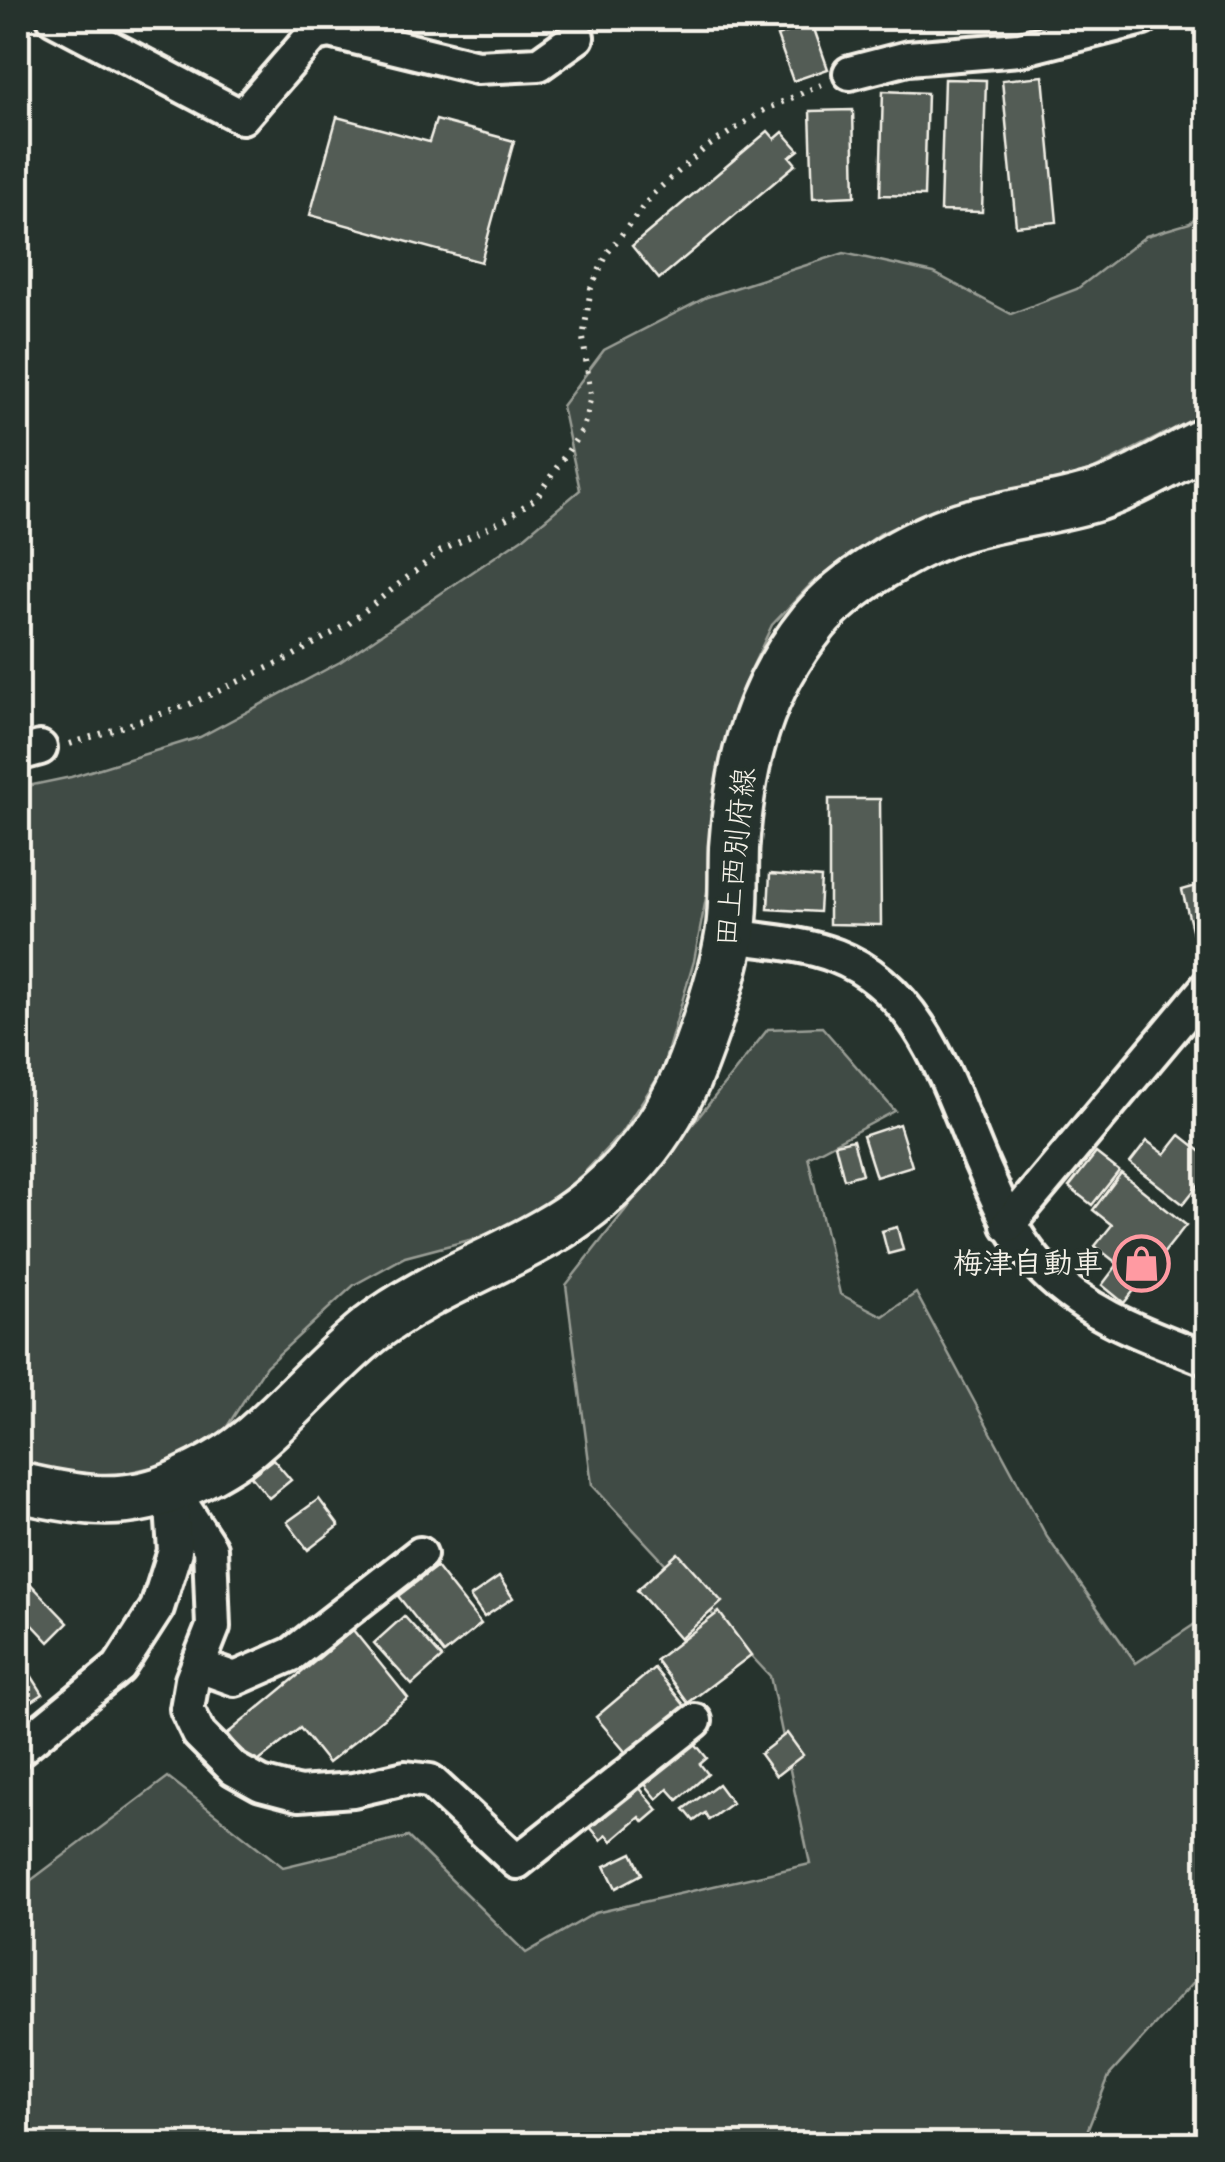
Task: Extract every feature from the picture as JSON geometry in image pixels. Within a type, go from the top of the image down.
[{"type":"street","points":[[54,18],[242,118],[314,34],[330,31],[477,67],[539,64],[577,37]]},
{"type":"street","points":[[850,73],[908,58],[1020,49],[1143,18]]},
{"type":"street","name":"田上西別府線","points":[[18,1486],[94,1501],[129,1501],[171,1488],[247,1446],[327,1366],[373,1328],[430,1290],[548,1232],[586,1207],[628,1170],[686,1079],[730,936],[734,844],[751,737],[782,663],[818,616],[852,586],[914,546],[961,528],[1103,494],[1208,441]]},
{"type":"street","points":[[730,936],[834,955],[883,984],[914,1016],[1008,1225],[1037,1263],[1080,1302],[1117,1324],[1208,1359]]},
{"type":"street","points":[[1008,1225],[1208,986]]},
{"type":"street","points":[[171,1488],[210,1548],[213,1627],[192,1680],[187,1708],[198,1734],[234,1768],[261,1784],[299,1794],[353,1790],[405,1778],[430,1781],[516,1862],[695,1721]]},
{"type":"street","points":[[18,1750],[119,1667],[156,1608],[175,1551],[171,1488]]},
{"type":"street","points":[[198,1666],[235,1679],[292,1654],[420,1554]]},
{"type":"path","points":[[29,751],[68,745],[188,705],[289,658],[348,624],[441,551],[507,518],[536,498],[583,429],[591,396],[583,338],[591,288],[608,252],[654,194],[704,149],[766,109],[850,73]]},
{"type":"shaded area","points":[[1207,204],[1207,412],[1092,470],[954,502],[881,533],[812,583],[772,625],[742,689],[717,788],[707,893],[694,961],[661,1073],[621,1133],[583,1174],[535,1214],[477,1238],[405,1257],[354,1285],[266,1366],[219,1439],[161,1465],[99,1479],[45,1470],[18,1459],[18,788],[71,777],[200,737],[340,662],[524,537],[580,490],[562,406],[604,350],[707,297],[844,253],[934,273],[1011,314],[1077,289],[1146,236],[1190,223]]},
{"type":"shaded area","points":[[822,1027],[895,1111],[808,1157],[840,1294],[883,1316],[916,1293],[1047,1537],[1136,1663],[1207,1616],[1207,1967],[1109,2076],[1082,2144],[18,2144],[18,1890],[168,1777],[283,1867],[408,1837],[526,1953],[595,1913],[810,1864],[770,1676],[592,1485],[566,1285],[768,1029]]},
{"type":"building","points":[[812,23],[828,69],[793,81],[777,36]]},
{"type":"building","points":[[1043,76],[1057,222],[1016,226],[1002,80]]},
{"type":"building","points":[[944,79],[986,80],[982,212],[940,211]]},
{"type":"building","points":[[883,91],[927,93],[924,196],[880,195]]},
{"type":"building","points":[[853,110],[855,196],[813,198],[810,111]]},
{"type":"building","points":[[337,117],[429,142],[436,120],[514,141],[481,262],[310,215]]},
{"type":"building","points":[[768,131],[775,139],[783,132],[799,150],[790,157],[796,164],[659,279],[632,246]]},
{"type":"building","points":[[829,799],[880,799],[881,925],[829,924]]},
{"type":"building","points":[[770,874],[821,878],[819,912],[768,909]]},
{"type":"building","points":[[1207,883],[1208,934],[1194,937],[1182,890]]},
{"type":"building","points":[[899,1124],[912,1166],[876,1177],[863,1136]]},
{"type":"building","points":[[1180,1135],[1208,1157],[1208,1173],[1183,1204],[1130,1163],[1147,1141],[1165,1154]]},
{"type":"building","points":[[853,1140],[862,1174],[844,1179],[835,1144]]},
{"type":"building","points":[[1096,1153],[1119,1171],[1092,1205],[1069,1187]]},
{"type":"building","points":[[1121,1173],[1186,1225],[1124,1303],[1102,1285],[1118,1264],[1095,1246],[1112,1225],[1093,1210]]},
{"type":"building","points":[[897,1227],[903,1250],[888,1254],[882,1231]]},
{"type":"building","points":[[273,1459],[291,1480],[269,1498],[251,1476]]},
{"type":"building","points":[[319,1499],[339,1526],[308,1550],[287,1522]]},
{"type":"building","points":[[678,1553],[722,1602],[680,1639],[637,1590]]},
{"type":"building","points":[[436,1567],[481,1624],[444,1654],[398,1596]]},
{"type":"building","points":[[22,1575],[68,1623],[49,1642],[18,1609],[18,1579]]},
{"type":"building","points":[[499,1577],[513,1598],[484,1617],[470,1597]]},
{"type":"building","points":[[719,1612],[751,1655],[688,1703],[656,1660]]},
{"type":"building","points":[[404,1616],[442,1658],[412,1685],[374,1643]]},
{"type":"building","points":[[353,1630],[408,1698],[328,1763],[300,1728],[253,1766],[227,1734]]},
{"type":"building","points":[[26,1667],[43,1694],[18,1710],[18,1672]]},
{"type":"building","points":[[654,1668],[685,1706],[627,1754],[596,1717]]},
{"type":"building","points":[[787,1733],[803,1755],[776,1776],[760,1754]]},
{"type":"building","points":[[693,1741],[707,1758],[700,1764],[708,1774],[678,1800],[668,1789],[657,1799],[644,1783]]},
{"type":"building","points":[[718,1784],[732,1803],[709,1820],[705,1813],[694,1821],[684,1809]]},
{"type":"building","points":[[638,1786],[658,1810],[644,1822],[640,1817],[612,1841],[607,1835],[601,1840],[590,1827]]},
{"type":"building","points":[[632,1853],[642,1874],[616,1888],[605,1866]]},
{"type":"place","name":"梅津自動車","points":[[1142,1263]]}]
